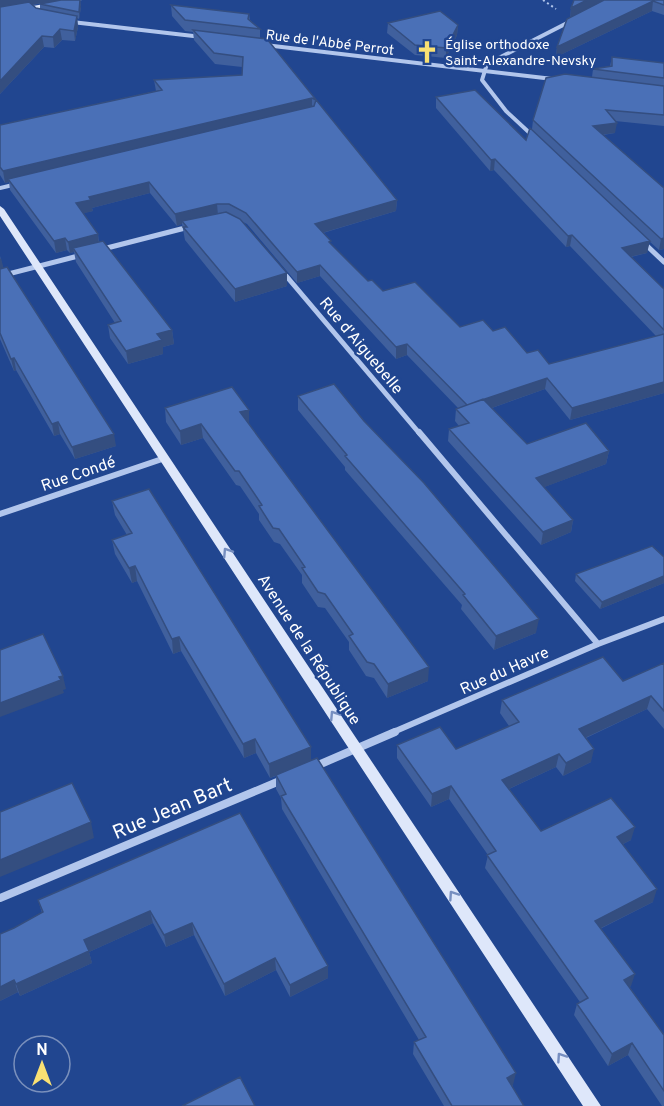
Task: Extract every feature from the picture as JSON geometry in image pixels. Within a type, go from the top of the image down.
[{"type":"street","points":[[0,14],[78,0]]},
{"type":"street","points":[[33,8],[39,15]]},
{"type":"street","points":[[539,143],[506,111],[482,80],[484,71],[487,64],[577,18]]},
{"type":"street","points":[[65,21],[204,38]]},
{"type":"street","name":"Rue de l'Abbé Perrot","points":[[262,45],[558,80]]},
{"type":"street","points":[[0,188],[23,183]]},
{"type":"street","name":"Avenue de la République","points":[[0,209],[593,1106]]},
{"type":"street","points":[[0,276],[194,226]]},
{"type":"street","points":[[639,238],[664,262]]},
{"type":"street","name":"Rue d'Aiguebelle","points":[[274,263],[598,644]]},
{"type":"street","name":"Rue Condé","points":[[0,514],[165,458]]},
{"type":"street","name":"Rue du Havre","points":[[356,749],[598,644],[664,619]]},
{"type":"street","points":[[311,768],[356,749]]},
{"type":"street","name":"Rue Jean Bart","points":[[0,898],[290,777]]},
{"type":"building","points":[[61,0],[80,0],[79,12],[40,4]]},
{"type":"building","points":[[574,0],[587,0],[571,8]]},
{"type":"building","points":[[604,0],[664,0],[664,5],[653,1],[557,47],[567,19]]},
{"type":"building","points":[[29,2],[36,8],[77,16],[74,31],[60,29],[53,37],[42,36],[0,81],[0,7]]},
{"type":"building","points":[[171,5],[249,14],[248,19],[260,29],[185,20]]},
{"type":"building","points":[[440,11],[458,25],[446,48],[415,45],[388,23]]},
{"type":"building","points":[[193,30],[267,39],[397,200],[315,224],[331,241],[329,242],[368,281],[372,280],[383,291],[415,282],[460,327],[483,320],[493,331],[505,327],[527,353],[538,350],[549,364],[664,334],[664,382],[572,408],[547,378],[467,405],[407,344],[396,347],[320,265],[297,272],[246,213],[229,204],[217,204],[175,214],[149,182],[89,197],[91,200],[76,203],[98,234],[68,242],[65,238],[54,241],[8,179],[314,106],[316,100],[312,98],[3,171],[0,167],[0,125],[162,90],[154,80],[242,75],[243,57],[214,53]]},
{"type":"building","points":[[612,57],[664,63],[664,78],[593,69],[612,66]]},
{"type":"building","points":[[565,74],[664,86],[664,115],[606,110],[617,123],[593,126],[664,188],[664,238],[661,239],[533,120],[546,78]]},
{"type":"building","points":[[475,90],[526,140],[530,128],[650,241],[622,248],[664,289],[664,330],[572,235],[568,236],[495,159],[491,160],[436,97]]},
{"type":"building","points":[[226,212],[240,219],[287,273],[235,289],[183,227],[187,227],[182,221]]},
{"type":"building","points":[[103,241],[172,330],[157,334],[162,340],[126,351],[108,325],[121,321],[73,248]]},
{"type":"building","points":[[7,267],[114,434],[72,447],[58,422],[52,424],[14,358],[11,359],[0,333],[0,269]]},
{"type":"building","points":[[334,384],[364,421],[424,483],[539,619],[496,636],[463,595],[465,594],[345,456],[347,455],[298,396]]},
{"type":"building","points":[[232,387],[249,410],[240,412],[429,667],[388,684],[374,664],[367,662],[349,636],[353,634],[325,594],[318,592],[302,568],[305,567],[279,529],[273,528],[259,506],[262,505],[239,471],[235,471],[201,424],[180,431],[165,408]]},
{"type":"building","points":[[483,399],[527,444],[586,423],[609,451],[536,478],[573,520],[543,532],[449,429],[469,423],[456,409]]},
{"type":"building","points":[[149,489],[311,747],[269,764],[255,739],[243,744],[179,637],[172,639],[135,566],[129,568],[112,540],[132,533],[112,501]]},
{"type":"building","points":[[652,546],[664,557],[664,576],[602,602],[576,574]]},
{"type":"building","points":[[43,634],[63,676],[59,677],[61,680],[0,703],[0,650]]},
{"type":"building","points":[[603,657],[623,681],[664,663],[664,711],[651,696],[579,729],[594,749],[566,763],[559,754],[502,780],[541,831],[611,798],[635,827],[617,837],[657,889],[595,921],[635,974],[624,980],[664,1035],[664,1091],[632,1043],[612,1054],[577,1004],[588,998],[487,855],[496,851],[451,786],[432,794],[397,745],[440,727],[456,749],[519,722],[502,700]]},
{"type":"building","points":[[317,758],[516,1073],[507,1078],[524,1106],[452,1106],[414,1042],[426,1037],[281,796],[286,794],[276,775]]},
{"type":"building","points":[[72,783],[91,822],[0,860],[0,812]]},
{"type":"building","points":[[240,813],[328,966],[290,985],[275,958],[224,984],[192,923],[164,935],[150,911],[84,940],[89,951],[16,984],[14,980],[0,987],[0,934],[43,912],[38,900]]},
{"type":"building","points":[[240,1077],[255,1106],[182,1106]]},
{"type":"place","name":"Église orthodoxe Saint-Alexandre-Nevsky","points":[[427,52]]}]
